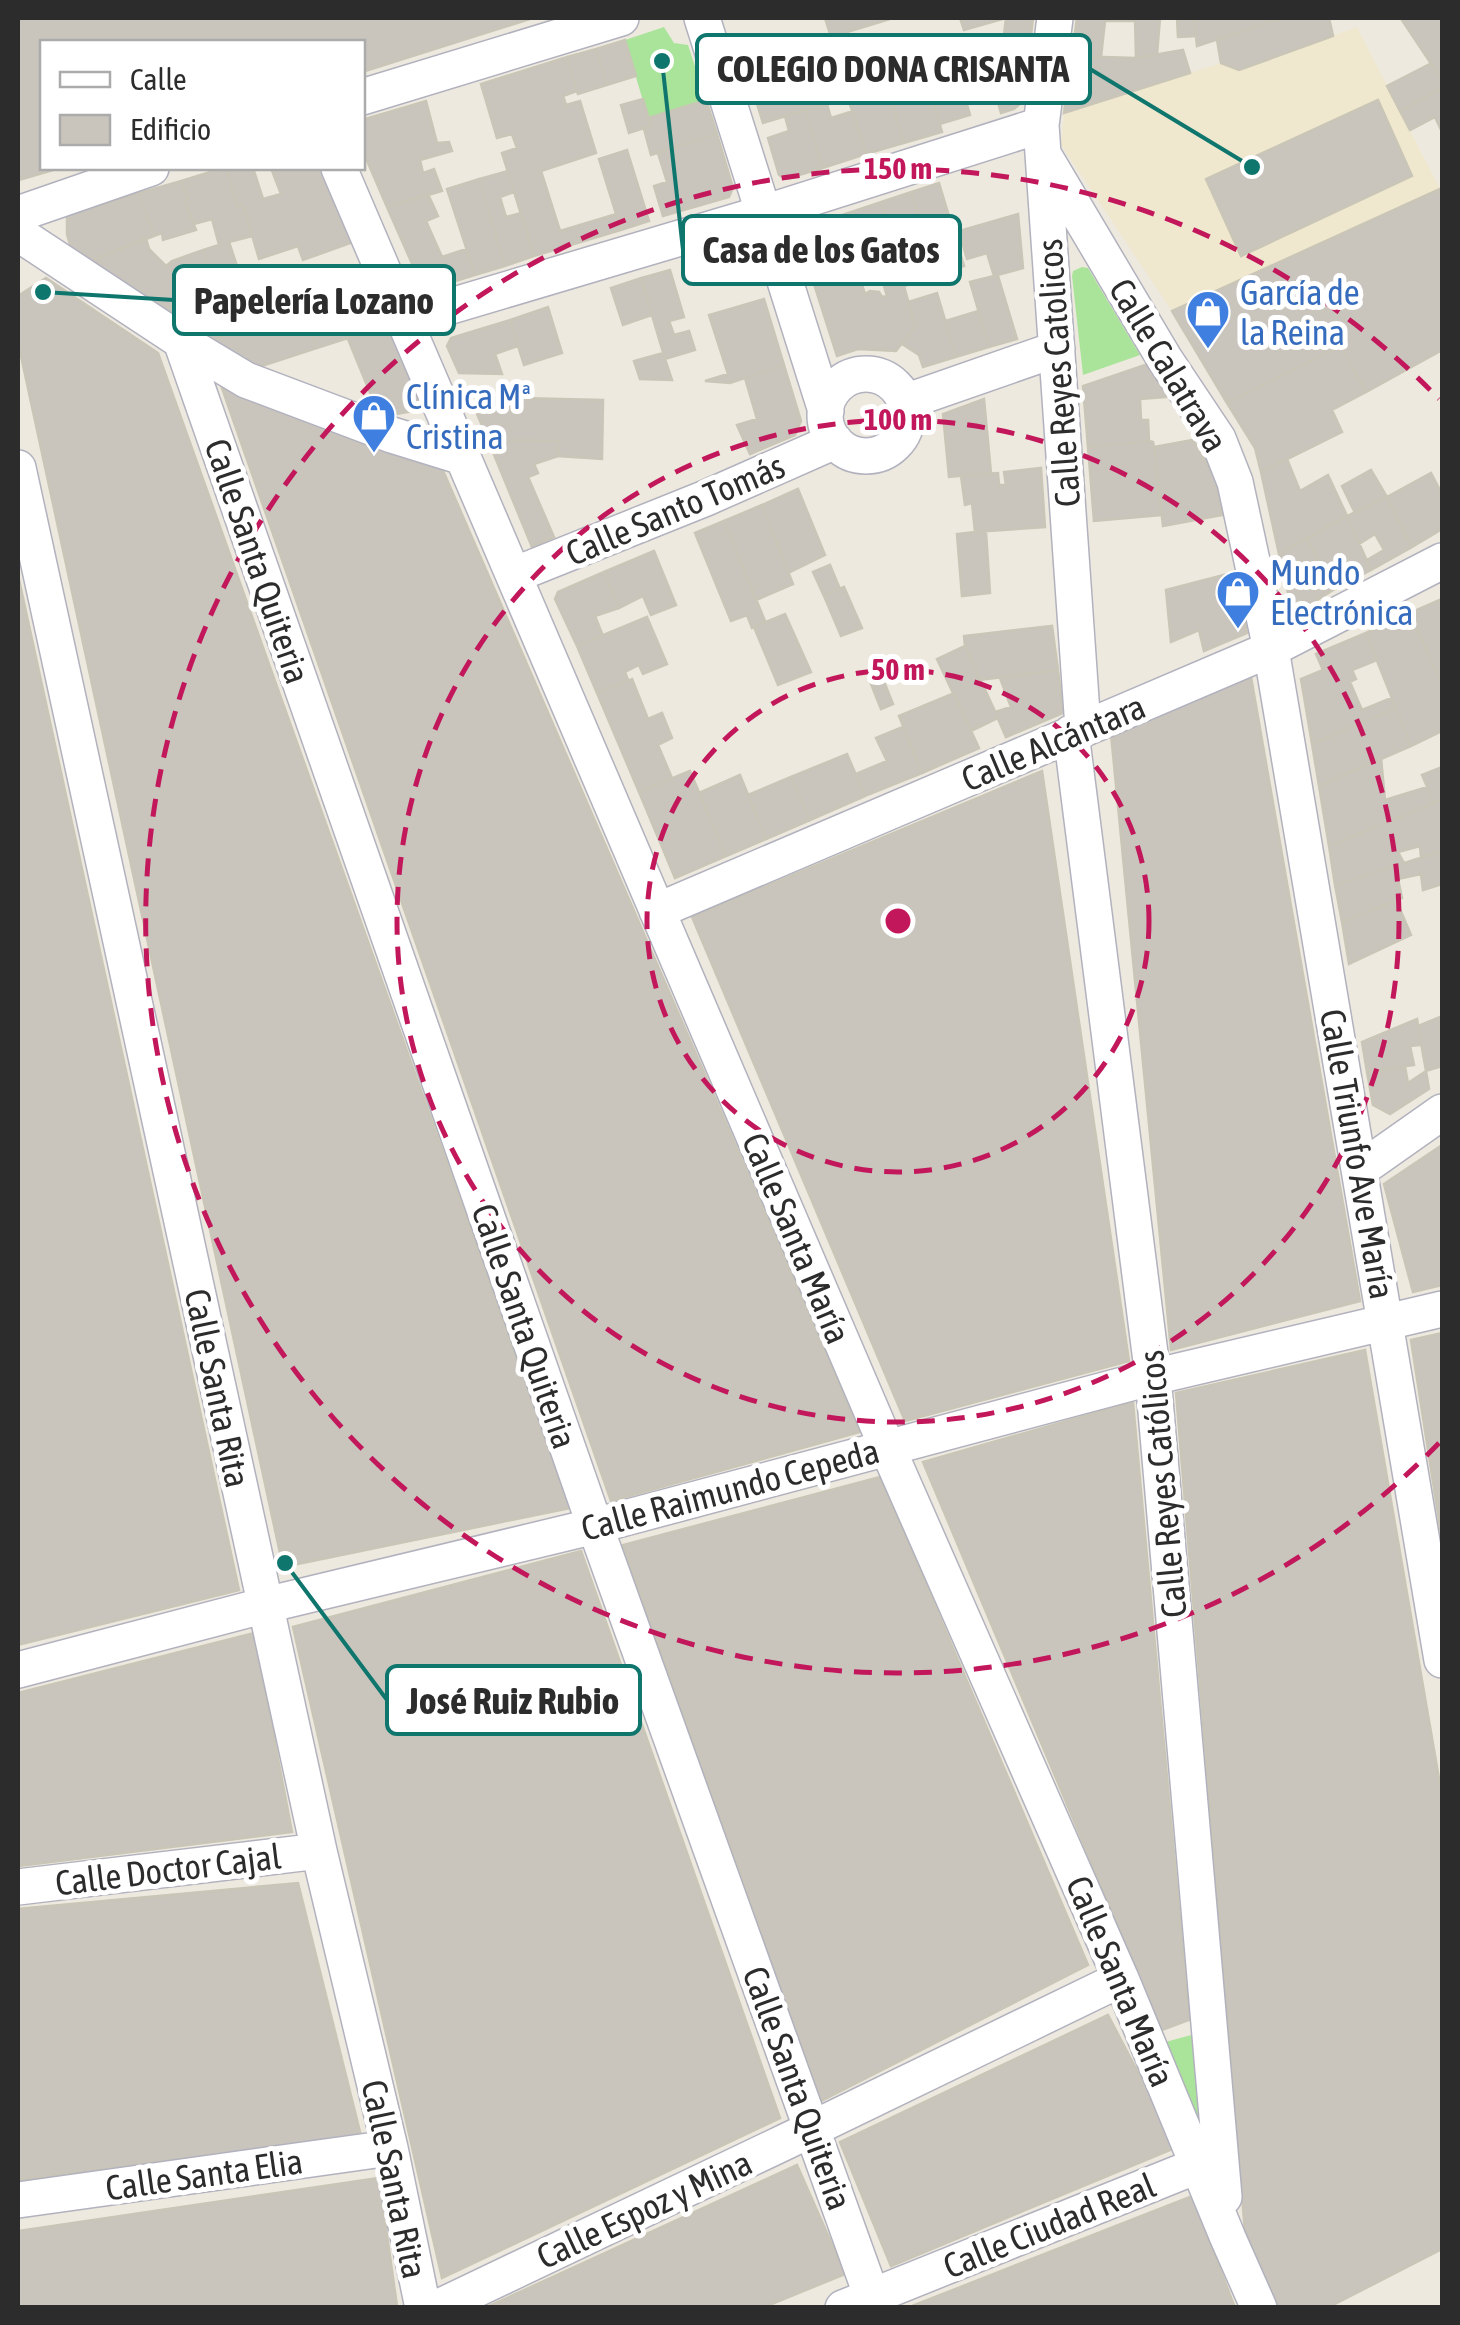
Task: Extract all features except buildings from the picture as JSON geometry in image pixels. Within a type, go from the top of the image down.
[{"type":"street","points":[[365,97],[621,18]]},
{"type":"street","points":[[702,18],[830,426],[844,450],[868,456],[881,453],[900,438],[906,426],[905,402],[899,390],[878,375],[852,376],[832,392],[830,426]]},
{"type":"street","name":"Calle Reyes Catolicos","points":[[1055,18],[1042,140],[1077,731]]},
{"type":"street","points":[[404,320],[764,213],[1042,140]]},
{"type":"street","name":"Calle Calatrava","points":[[1042,140],[1164,358],[1218,439],[1235,482],[1271,649]]},
{"type":"street","points":[[147,170],[18,236],[246,380],[392,436],[463,457]]},
{"type":"street","name":"Calle Santa María","points":[[340,170],[887,1447],[1121,1979],[1259,2308]]},
{"type":"street","name":"Calle Santa Quiteria","points":[[181,342],[595,1526],[812,2129],[864,2304]]},
{"type":"street","points":[[905,402],[1057,349]]},
{"type":"street","name":"Calle Santo Tomás","points":[[514,575],[706,498],[830,426]]},
{"type":"street","name":"Calle Santa Rita","points":[[18,468],[319,1851],[390,2148],[423,2308]]},
{"type":"street","name":"Calle Alcántara","points":[[657,911],[1271,649],[1442,561]]},
{"type":"street","name":"Calle Triunfo Ave María","points":[[1271,649],[1442,1660]]},
{"type":"street","name":"Calle Reyes Católicos","points":[[1077,731],[1153,1377],[1228,2238]]},
{"type":"street","points":[[1360,1169],[1442,1112]]},
{"type":"street","name":"Calle Raimundo Cepeda","points":[[18,1670],[266,1605],[595,1526],[1153,1377],[1442,1309]]},
{"type":"street","name":"Calle Doctor Cajal","points":[[18,1888],[319,1851]]},
{"type":"street","name":"Calle Espoz y Mina","points":[[437,2308],[1121,1979]]},
{"type":"street","name":"Calle Santa Elia","points":[[18,2200],[390,2148]]},
{"type":"street","name":"Calle Ciudad Real","points":[[864,2304],[1199,2165]]},
{"type":"shaded area","points":[[1357,27],[1440,189],[1172,311],[1061,145],[1064,113],[1221,63],[1239,70]]},
{"type":"green space","points":[[664,27],[674,43],[688,45],[706,100],[648,118],[625,40]]},
{"type":"green space","points":[[1088,268],[1140,355],[1083,375],[1072,276],[1073,271]]},
{"type":"green space","points":[[1195,2034],[1207,2149],[1158,2044]]},
{"type":"place","name":"Casa de los Gatos","points":[[662,61]]},
{"type":"place","name":"COLEGIO DONA CRISANTA","points":[[1252,167]]},
{"type":"place","name":"Papelería Lozano","points":[[43,292]]},
{"type":"place","name":"García de la Reina","points":[[1208,350]]},
{"type":"place","name":"Clínica Mª Cristina","points":[[374,454]]},
{"type":"place","name":"Mundo Electrónica","points":[[1238,630]]},
{"type":"place","name":"José Ruiz Rubio","points":[[285,1563]]}]
